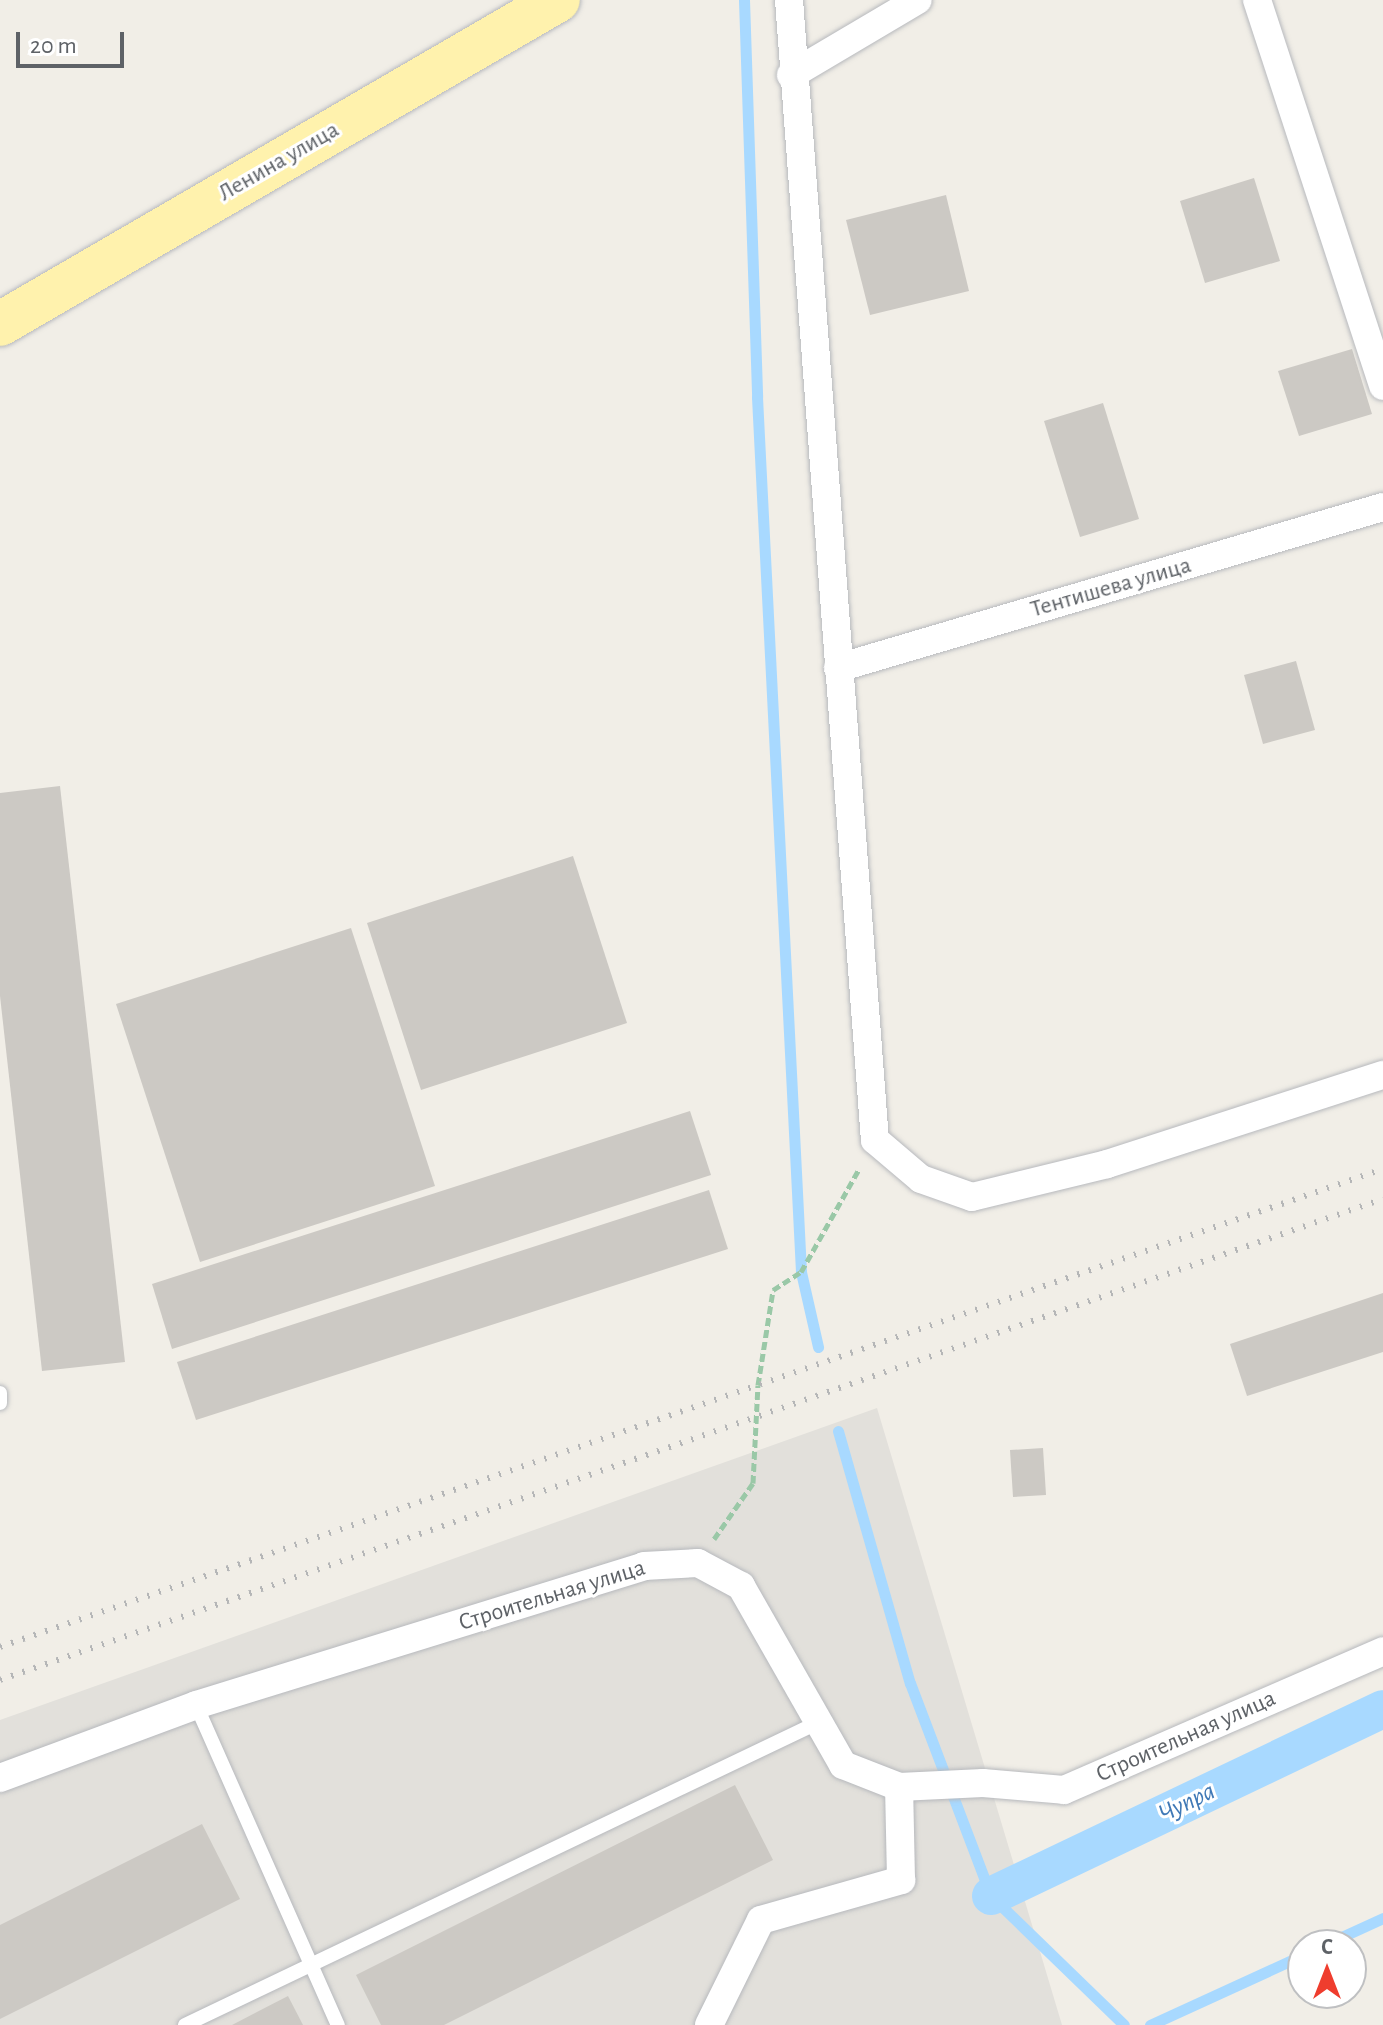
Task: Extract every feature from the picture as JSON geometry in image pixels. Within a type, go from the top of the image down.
[{"type":"main road","name":"Ленина улица","points":[[0,324],[558,0]]},
{"type":"street","points":[[789,0],[791,75],[875,1140],[921,1179],[972,1197],[1107,1164],[1383,1075]]},
{"type":"street","points":[[791,75],[918,0]]},
{"type":"street","points":[[1257,0],[1383,386]]},
{"type":"street","name":"Тентишева улица","points":[[838,668],[1383,507]]},
{"type":"street","points":[[698,1563],[741,1586],[843,1765],[899,1787],[901,1880],[761,1920],[709,2025]]},
{"type":"street","name":"Строительная улица","points":[[0,1778],[196,1705],[644,1566],[698,1563]]},
{"type":"street","name":"Строительная улица","points":[[899,1787],[983,1783],[1064,1790],[1383,1651]]},
{"type":"lane","points":[[0,1393],[0,1403]]},
{"type":"lane","points":[[196,1705],[338,2025]]},
{"type":"lane","points":[[185,2025],[310,1962],[819,1722]]},
{"type":"path","points":[[698,1563],[753,1483],[758,1385],[773,1290],[801,1272],[875,1140]]},
{"type":"shaded area","points":[[877,1408],[1062,2025],[0,2025],[0,1720]]},
{"type":"building","points":[[1254,178],[1280,261],[1205,283],[1180,201]]},
{"type":"building","points":[[946,195],[969,291],[870,315],[846,220]]},
{"type":"building","points":[[1352,349],[1372,414],[1299,436],[1278,371]]},
{"type":"building","points":[[1103,403],[1139,519],[1080,537],[1044,421]]},
{"type":"building","points":[[1296,661],[1315,730],[1263,744],[1244,675]]},
{"type":"building","points":[[60,786],[125,1362],[42,1371],[0,996],[0,793]]},
{"type":"building","points":[[573,856],[627,1023],[421,1090],[367,923]]},
{"type":"building","points":[[351,928],[435,1186],[200,1262],[116,1004]]},
{"type":"building","points":[[690,1111],[711,1175],[172,1349],[152,1284]]},
{"type":"building","points":[[709,1190],[728,1249],[196,1420],[177,1362]]},
{"type":"building","points":[[1383,1293],[1383,1352],[1247,1396],[1230,1344]]},
{"type":"building","points":[[1043,1448],[1046,1495],[1013,1497],[1010,1450]]},
{"type":"building","points":[[735,1785],[773,1860],[444,2025],[381,2025],[356,1975]]},
{"type":"building","points":[[202,1824],[240,1899],[0,2019],[0,1925]]},
{"type":"building","points":[[288,1996],[303,2025],[232,2025]]},
{"type":"waterway","points":[[744,0],[757,397],[801,1272],[818,1347]]},
{"type":"waterway","points":[[838,1431],[910,1683],[991,1896],[1124,2025]]},
{"type":"waterway","name":"Чупра","points":[[991,1896],[1383,1709]]},
{"type":"waterway","points":[[1359,1929],[1383,1918]]},
{"type":"waterway","points":[[1150,2025],[1287,1962]]},
{"type":"railway","points":[[0,1647],[1383,1169]]},
{"type":"railway","points":[[0,1680],[1383,1199]]}]
